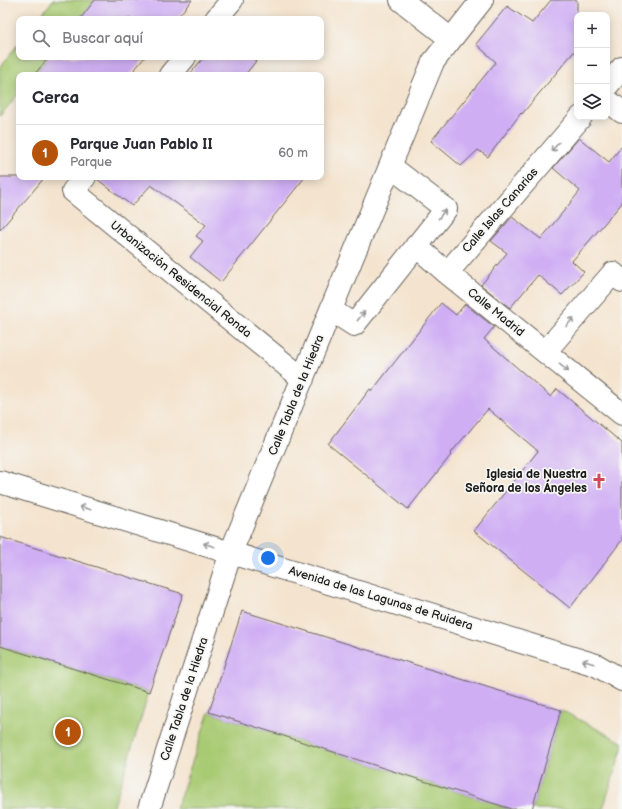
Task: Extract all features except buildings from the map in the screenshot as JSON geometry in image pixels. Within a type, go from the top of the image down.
[{"type":"street","points":[[219,16],[232,0]]},
{"type":"street","points":[[401,0],[451,39]]},
{"type":"street","name":"Calle Tabla de la Hiedra","points":[[149,809],[231,552],[433,62],[482,0]]},
{"type":"street","points":[[172,72],[182,60]]},
{"type":"street","points":[[609,84],[622,68]]},
{"type":"street","points":[[610,102],[622,112]]},
{"type":"street","name":"Calle Islas Canarias","points":[[447,273],[578,120]]},
{"type":"street","points":[[331,310],[354,325],[446,209],[390,166]]},
{"type":"street","name":"Urbanización Residencial Ronda","points":[[83,180],[74,191],[303,379]]},
{"type":"street","points":[[416,246],[447,273]]},
{"type":"street","name":"Calle Madrid","points":[[447,273],[622,414]]},
{"type":"street","points":[[544,352],[613,273],[622,280]]},
{"type":"street","name":"Avenida de las Lagunas de Ruidera","points":[[0,482],[596,664],[622,680]]},
{"type":"green space","points":[[53,0],[95,0],[82,16],[40,16]]},
{"type":"green space","points":[[16,47],[16,60],[46,60],[36,72],[16,72],[16,97],[0,116],[0,67]]},
{"type":"green space","points":[[0,646],[149,692],[113,809],[0,809]]},
{"type":"green space","points":[[561,710],[622,742],[622,749],[603,809],[532,809]]},
{"type":"green space","points":[[209,712],[511,809],[176,809]]},
{"type":"place","name":"Iglesia de Nuestra Señora de los Ángeles","points":[[599,481]]},
{"type":"place","name":"Parque Juan Pablo II","points":[[68,732]]}]
